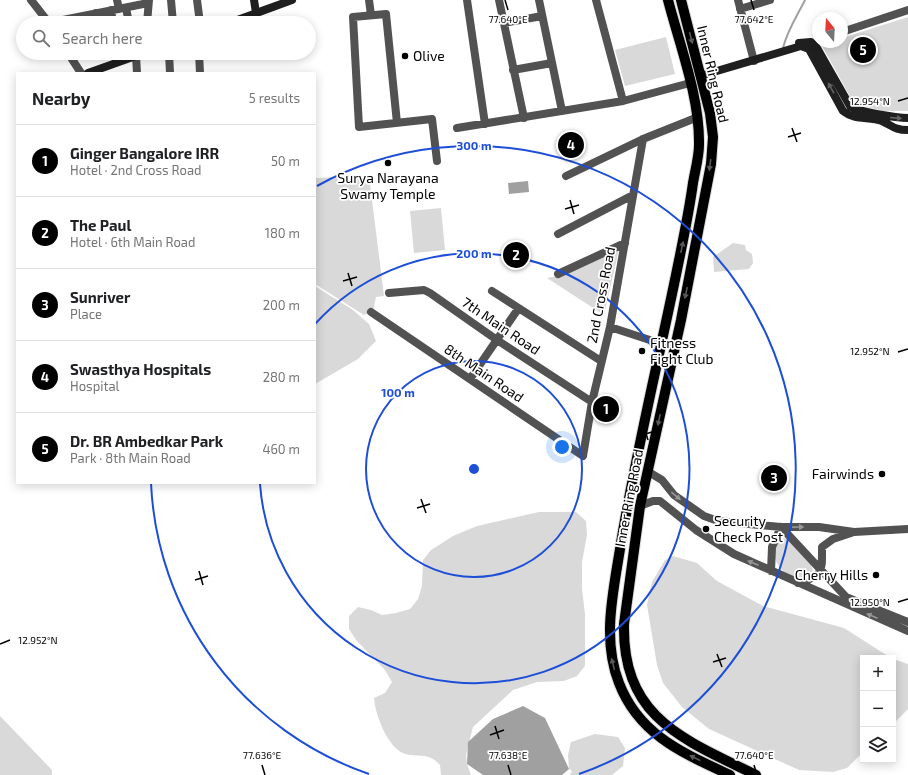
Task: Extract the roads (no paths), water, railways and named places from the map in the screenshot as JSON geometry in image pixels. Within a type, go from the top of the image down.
[{"type":"main road","name":"Inner Ring Road","points":[[668,0],[698,117],[699,147],[684,237],[626,508],[615,581],[609,638],[612,661],[619,683],[630,705],[658,737],[677,750],[730,775]]},
{"type":"main road","name":"Inner Ring Road","points":[[681,0],[710,113],[713,137],[711,164],[681,320],[640,506],[624,624],[626,659],[631,678],[641,699],[670,728],[698,746],[756,775]]},
{"type":"street","points":[[32,0],[44,16]]},
{"type":"street","points":[[117,0],[124,7]]},
{"type":"street","points":[[171,0],[172,16]]},
{"type":"street","points":[[198,0],[199,16]]},
{"type":"street","points":[[254,0],[256,13]]},
{"type":"street","points":[[248,16],[292,0]]},
{"type":"street","points":[[370,0],[371,15]]},
{"type":"street","points":[[467,0],[485,124]]},
{"type":"street","points":[[499,0],[524,118]]},
{"type":"street","points":[[539,0],[562,111]]},
{"type":"street","points":[[596,0],[623,101]]},
{"type":"street","points":[[738,0],[754,61]]},
{"type":"street","points":[[740,9],[770,0]]},
{"type":"street","points":[[91,16],[149,2],[147,16]]},
{"type":"street","points":[[118,16],[124,7]]},
{"type":"street","points":[[848,30],[908,10]]},
{"type":"street","points":[[397,123],[386,14],[353,17],[359,127],[397,123],[432,119],[437,161]]},
{"type":"street","points":[[504,23],[542,16]]},
{"type":"street","points":[[700,76],[787,52],[800,43],[812,43]]},
{"type":"street","points":[[817,48],[850,106],[859,111],[880,117],[908,118]]},
{"type":"street","points":[[73,60],[80,72]]},
{"type":"street","points":[[91,72],[125,60]]},
{"type":"street","points":[[136,60],[137,72]]},
{"type":"street","points":[[169,60],[170,72]]},
{"type":"street","points":[[199,60],[200,72]]},
{"type":"street","points":[[514,70],[552,63]]},
{"type":"street","points":[[457,128],[623,101],[690,83]]},
{"type":"street","points":[[566,176],[643,139],[698,117]]},
{"type":"street","points":[[880,117],[894,129],[908,130]]},
{"type":"street","name":"2nd Cross Road","points":[[583,456],[592,402],[610,327],[643,139]]},
{"type":"street","points":[[558,234],[633,195]]},
{"type":"street","points":[[558,274],[625,243]]},
{"type":"street","name":"7th Main Road","points":[[390,293],[424,290],[430,293],[496,340],[592,402]]},
{"type":"street","points":[[492,291],[601,361]]},
{"type":"street","points":[[470,379],[518,309]]},
{"type":"street","name":"8th Main Road","points":[[371,312],[583,456]]},
{"type":"street","points":[[610,327],[662,344]]},
{"type":"street","points":[[647,471],[662,480],[674,495],[708,518],[718,521],[780,527],[818,527],[854,532],[908,529]]},
{"type":"street","points":[[640,506],[653,501],[660,501],[696,530],[734,554],[908,631]]},
{"type":"street","points":[[780,527],[801,551],[822,570],[846,596],[908,622]]},
{"type":"street","points":[[771,571],[772,547],[780,527]]},
{"type":"street","points":[[798,583],[814,579],[822,570],[822,547],[833,539],[854,532]]},
{"type":"waterway","points":[[783,48],[805,0]]},
{"type":"place","name":"Dr. BR Ambedkar Park","points":[[863,50]]},
{"type":"place","name":"Olive","points":[[405,56]]},
{"type":"place","name":"Swasthya Hospitals","points":[[571,145]]},
{"type":"place","name":"Surya Narayana Swamy Temple","points":[[388,163]]},
{"type":"place","name":"The Paul","points":[[516,255]]},
{"type":"place","name":"Fitness Fight Club","points":[[642,351]]},
{"type":"place","name":"Ginger Bangalore IRR","points":[[606,409]]},
{"type":"place","name":"Fairwinds","points":[[882,474]]},
{"type":"place","name":"Sunriver","points":[[774,478]]},
{"type":"place","name":"Security Check Post","points":[[706,529]]},
{"type":"place","name":"Cherry Hills","points":[[876,575]]}]
